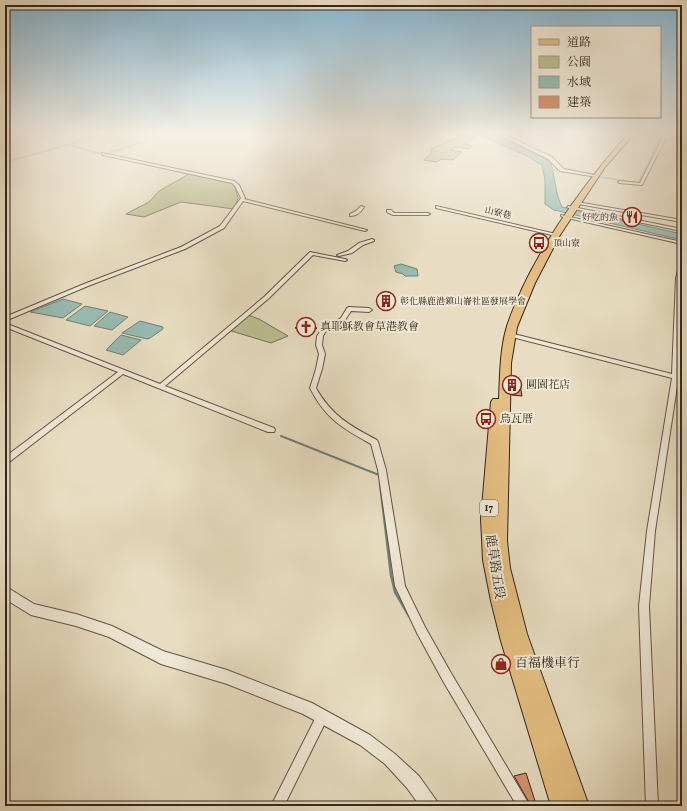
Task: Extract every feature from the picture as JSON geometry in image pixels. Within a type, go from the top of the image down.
[{"type":"main road","name":"17","points":[[570,211],[597,172]]},
{"type":"main road","name":"鹿草路五段","points":[[562,806],[506,631],[494,584],[488,534],[488,518],[501,342],[506,325],[525,280],[570,211]]},
{"type":"main road","name":"鹿草路五段","points":[[553,235],[530,283],[510,335],[506,363],[499,541],[502,568],[518,634],[578,806]]},
{"type":"street","points":[[185,172],[233,182],[237,185],[242,200]]},
{"type":"street","points":[[572,172],[593,176]]},
{"type":"street","points":[[620,182],[641,184],[647,172]]},
{"type":"street","points":[[242,200],[365,230]]},
{"type":"street","points":[[5,319],[79,288],[183,248],[222,227],[242,200]]},
{"type":"street","points":[[352,215],[358,212],[362,206]]},
{"type":"street","name":"山寮巷","points":[[437,207],[553,235]]},
{"type":"street","points":[[389,211],[393,214],[428,214]]},
{"type":"street","points":[[570,211],[682,222]]},
{"type":"street","points":[[570,211],[682,230]]},
{"type":"street","points":[[570,211],[652,235],[682,242]]},
{"type":"street","points":[[339,255],[354,250],[361,244],[372,240]]},
{"type":"street","points":[[161,386],[266,298],[312,253],[345,260]]},
{"type":"street","points":[[652,806],[644,606],[651,531],[678,378],[676,313],[679,278],[682,267]]},
{"type":"street","points":[[369,310],[349,309],[343,319],[324,330],[320,336],[319,345],[322,354],[313,388],[319,400],[333,417],[344,426],[374,442],[382,470],[400,586],[421,630],[444,671],[524,806]]},
{"type":"street","points":[[5,326],[271,430]]},
{"type":"street","points":[[510,335],[678,378]]},
{"type":"street","points":[[5,461],[123,371]]},
{"type":"street","points":[[5,592],[31,609],[76,620],[112,632],[161,657],[227,677],[307,708],[365,740],[390,759],[413,782],[430,806]]},
{"type":"street","points":[[277,806],[322,717]]},
{"type":"green space","points":[[189,174],[234,183],[238,198],[234,209],[181,202],[144,217],[126,214],[149,202],[159,191]]},
{"type":"green space","points":[[248,315],[259,319],[288,336],[271,343],[228,330]]},
{"type":"water","points":[[543,172],[553,172],[556,191],[562,207],[682,234],[682,240],[554,210],[545,204],[545,180]]},
{"type":"water","points":[[401,264],[417,269],[418,276],[405,276],[396,272],[394,266]]},
{"type":"water","points":[[63,299],[82,304],[63,318],[30,312]]},
{"type":"water","points":[[85,306],[108,311],[90,326],[66,320]]},
{"type":"water","points":[[110,312],[128,317],[112,330],[94,326]]},
{"type":"water","points":[[140,321],[163,327],[163,329],[147,339],[122,333]]},
{"type":"water","points":[[121,335],[141,340],[123,355],[106,350]]},
{"type":"building","name":"真耶穌教會草港教會","points":[[301,323],[317,328],[311,333],[295,328]]},
{"type":"building","points":[[512,383],[520,385],[522,396],[512,395]]},
{"type":"building","points":[[526,773],[536,804],[530,804],[514,776]]},
{"type":"waterway","points":[[566,172],[639,183],[644,172]]},
{"type":"waterway","points":[[281,436],[379,475]]},
{"type":"waterway","points":[[380,483],[391,575],[395,592],[409,616]]},
{"type":"place","name":"好吃的魚","points":[[632,217]]},
{"type":"place","name":"頂山寮","points":[[539,243]]},
{"type":"place","name":"彰化縣鹿港鎮山崙社區發展學會","points":[[386,301]]},
{"type":"place","name":"真耶穌教會草港教會","points":[[306,327]]},
{"type":"place","name":"圓園花店","points":[[512,385]]},
{"type":"place","name":"烏瓦厝","points":[[486,419]]},
{"type":"place","name":"百福機車行","points":[[501,664]]}]
